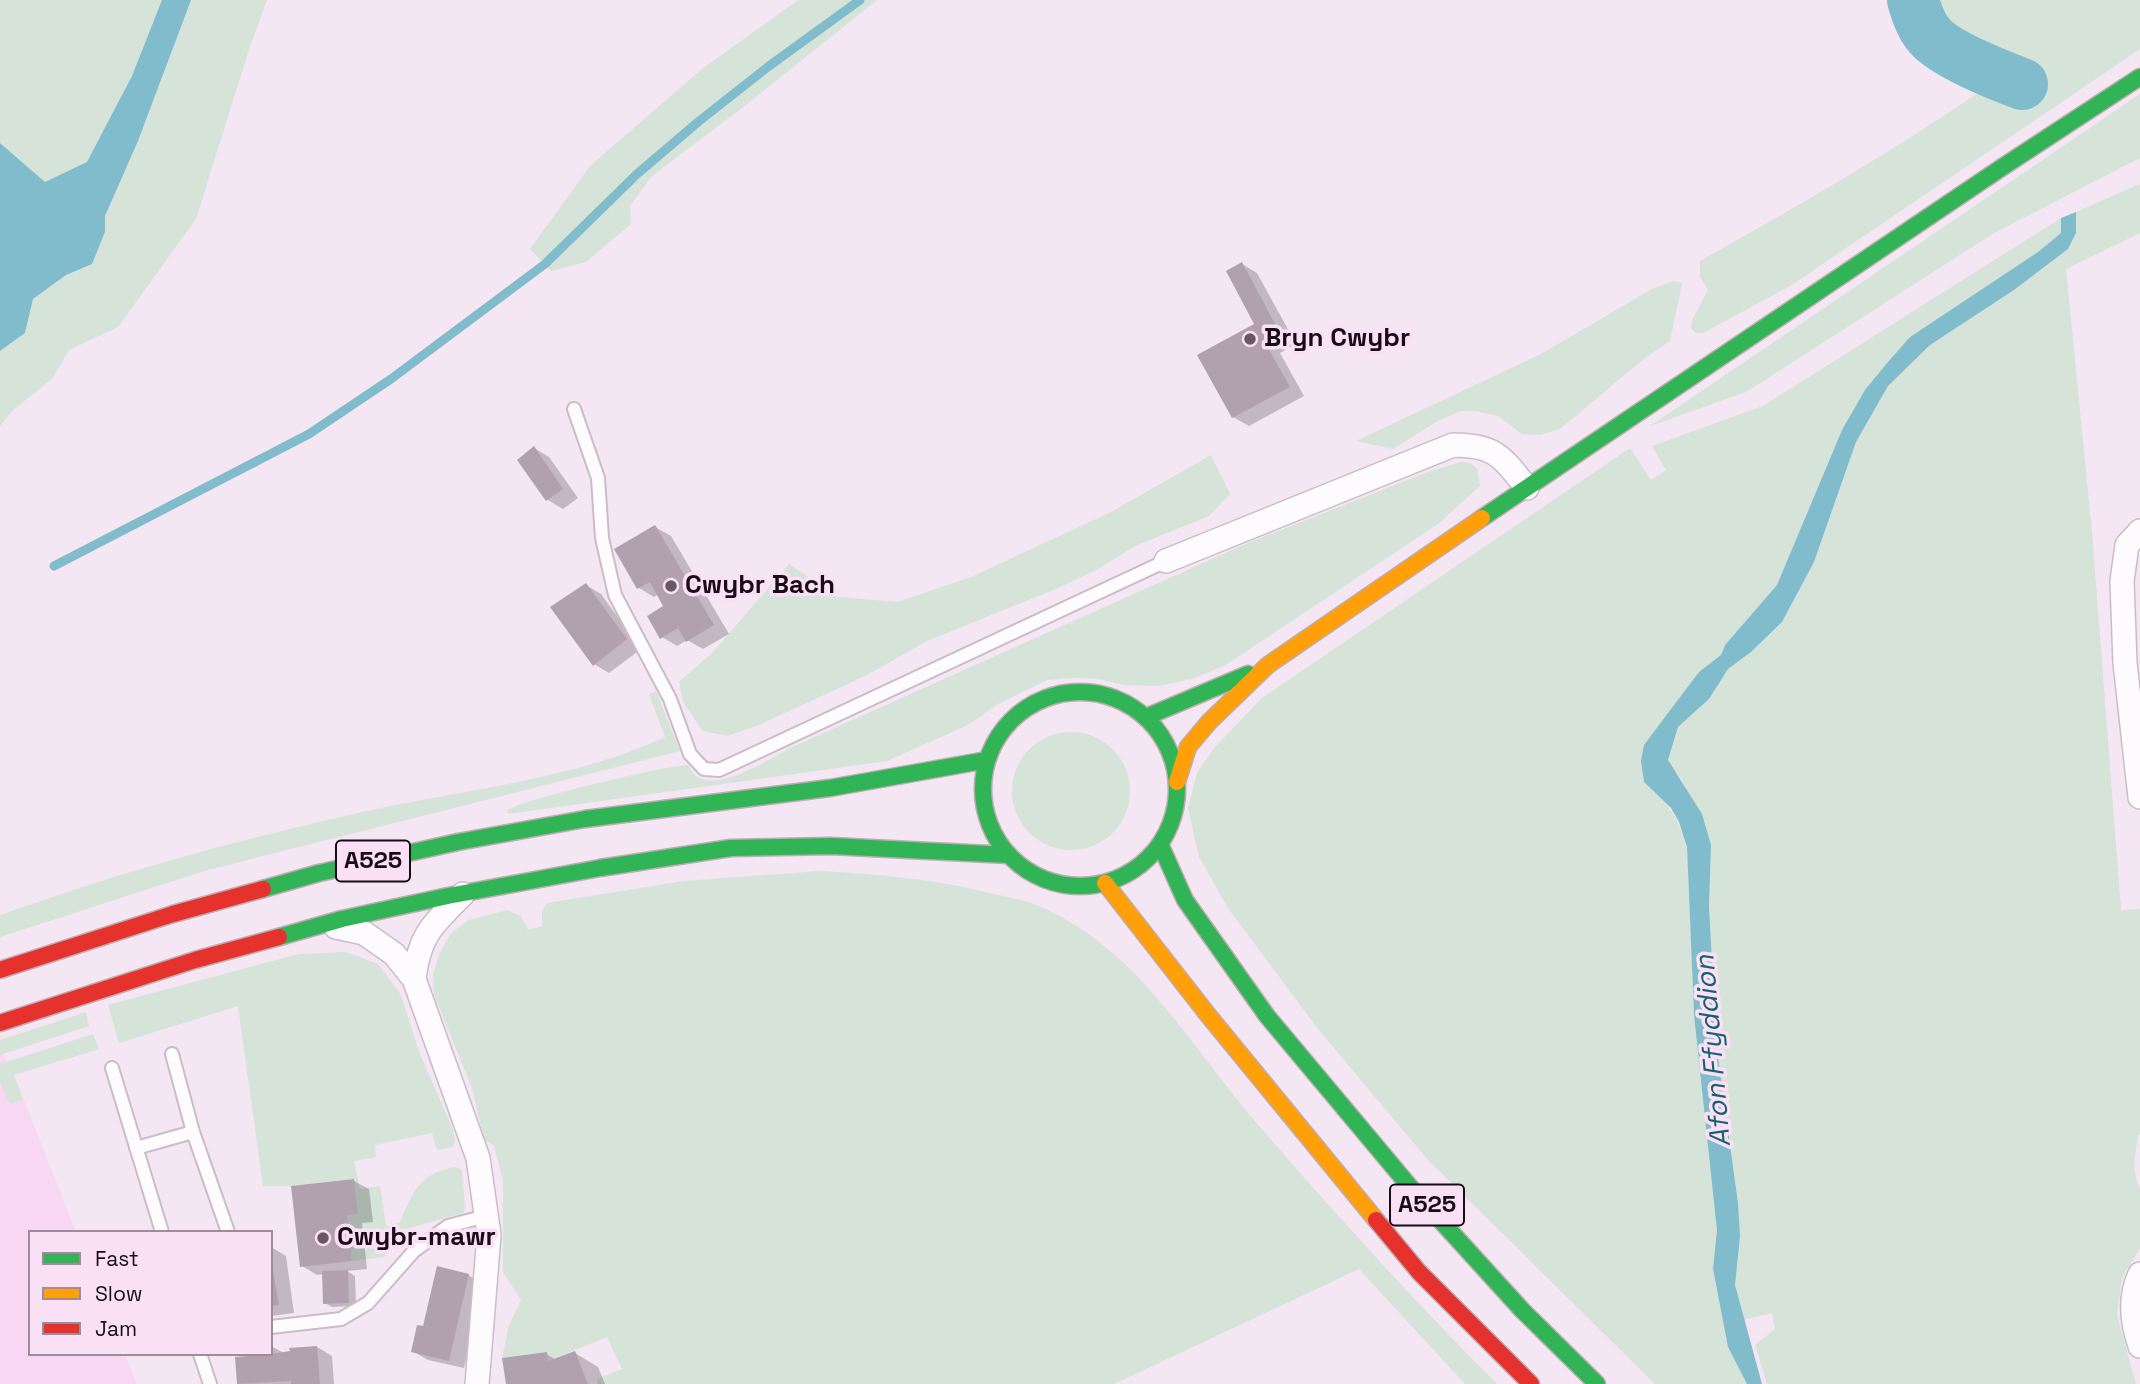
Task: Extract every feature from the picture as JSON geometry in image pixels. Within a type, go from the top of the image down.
[{"type":"main road","points":[[1177,782],[1167,744],[1146,717],[1131,706],[1099,693],[1070,692],[1037,701],[1003,730],[987,760],[983,793],[990,826],[1008,855],[1046,881],[1071,886],[1105,883],[1137,869],[1160,844],[1174,816],[1177,782],[1188,747],[1209,722],[1268,665],[2001,168],[2140,77]]},
{"type":"main road","points":[[1146,717],[1268,665]]},
{"type":"main road","name":"A525","points":[[0,970],[186,910],[320,873],[458,842],[585,819],[831,788],[987,760]]},
{"type":"main road","name":"A525","points":[[1160,844],[1185,900],[1267,1016],[1420,1198],[1522,1310],[1597,1384]]},
{"type":"main road","name":"A525","points":[[0,1023],[195,960],[324,924],[463,893],[600,868],[731,848],[831,845],[1008,855]]},
{"type":"main road","name":"A525","points":[[1105,883],[1208,1015],[1419,1272],[1531,1384]]},
{"type":"street","points":[[1166,561],[1453,444],[1472,445],[1501,456],[1527,488]]},
{"type":"street","points":[[2140,531],[2127,545],[2122,581],[2125,663],[2140,797]]},
{"type":"street","points":[[414,979],[417,955],[429,928],[463,893]]},
{"type":"street","points":[[324,924],[364,933],[394,954],[414,979],[478,1158],[489,1235],[477,1384]]},
{"type":"street","points":[[2140,1274],[2132,1310],[2140,1346]]},
{"type":"lane","points":[[574,409],[598,478],[602,538],[615,595],[670,699],[690,754],[704,769],[719,770],[1166,561]]},
{"type":"lane","points":[[172,1054],[193,1132],[227,1230]]},
{"type":"lane","points":[[112,1068],[161,1230]]},
{"type":"lane","points":[[136,1147],[193,1132]]},
{"type":"lane","points":[[273,1327],[341,1319],[368,1303],[414,1251],[448,1226],[486,1216]]},
{"type":"lane","points":[[201,1356],[210,1384]]},
{"type":"lane","points":[[210,1384],[211,1356]]},
{"type":"shaded area","points":[[0,0],[267,0],[196,219],[118,327],[69,350],[52,379],[13,410],[0,426],[0,351],[25,333],[33,299],[66,275],[92,263],[105,232],[105,216],[161,80],[168,75],[135,95],[86,163],[45,182],[0,143]]},
{"type":"shaded area","points":[[798,0],[877,0],[652,176],[630,206],[631,224],[586,262],[551,271],[530,249],[590,166],[702,69]]},
{"type":"shaded area","points":[[1891,0],[1905,0],[1927,44],[1988,82],[1999,93],[2030,79],[1968,53],[1945,40],[1928,22],[1920,0],[2140,0],[2140,49],[1790,286],[1703,333],[1696,333],[1691,329],[1692,320],[1708,290],[1700,277],[1700,261],[1876,159],[1978,93],[1937,71],[1901,41]]},
{"type":"shaded area","points":[[2140,94],[2140,158],[1994,233],[1746,392],[1650,426]]},
{"type":"shaded area","points":[[2140,184],[2140,233],[2066,269],[2092,532],[2121,910],[2140,909],[2140,1134],[2134,1163],[2140,1188],[2140,1248],[2122,1278],[2117,1315],[2136,1384],[1767,1384],[1755,1345],[1775,1329],[1772,1313],[1743,1320],[1735,1285],[1738,1203],[1717,1050],[1709,907],[1711,845],[1681,778],[1668,760],[1678,727],[1709,699],[1728,669],[1751,652],[1782,622],[1814,562],[1856,442],[1888,386],[1930,345],[2014,290],[2068,249],[2076,233],[2076,212]]},
{"type":"shaded area","points":[[2061,218],[2061,233],[2038,252],[1910,337],[1888,362],[1842,430],[1777,585],[1725,645],[1721,655],[1699,672],[1676,705],[1644,782],[1671,811],[1680,826],[1687,847],[1694,1015],[1718,1230],[1713,1269],[1728,1346],[1747,1384],[1655,1384],[1428,1160],[1318,1029],[1228,908],[1199,857],[1188,808],[1197,773],[1214,748],[1262,698],[1630,448],[1651,480],[1666,470],[1652,446],[1763,406]]},
{"type":"shaded area","points":[[1673,281],[1682,283],[1670,341],[1645,358],[1560,429],[1540,435],[1522,434],[1498,416],[1461,411],[1436,422],[1393,449],[1356,441],[1541,354],[1652,289]]},
{"type":"shaded area","points":[[1211,455],[1230,494],[1209,516],[1135,546],[1098,569],[1058,588],[927,641],[865,676],[761,724],[728,736],[703,731],[683,702],[679,682],[713,652],[789,564],[838,597],[898,602],[971,577],[1111,512]]},
{"type":"shaded area","points":[[1460,462],[1470,463],[1477,468],[1480,486],[1438,524],[1224,666],[1192,679],[1158,686],[1124,685],[1098,679],[1047,680],[998,704],[968,725],[887,761],[508,814],[507,810],[536,799],[662,769],[688,765],[696,776],[707,780],[732,777],[790,748],[1243,545],[1425,473]]},
{"type":"shaded area","points":[[656,691],[680,751],[204,871],[0,937],[0,915],[132,871],[313,823],[556,774],[630,752],[665,737],[649,694]]},
{"type":"shaded area","points":[[1071,732],[1094,737],[1113,749],[1125,768],[1130,791],[1125,814],[1113,833],[1094,845],[1071,850],[1048,845],[1029,833],[1017,814],[1012,791],[1017,768],[1029,749],[1048,737]]},
{"type":"shaded area","points":[[820,871],[932,882],[1024,901],[1074,925],[1106,948],[1162,1003],[1260,1127],[1347,1225],[1497,1384],[1465,1384],[1359,1269],[1114,1384],[597,1384],[597,1379],[622,1369],[607,1337],[548,1361],[546,1352],[502,1358],[509,1325],[521,1300],[503,1272],[503,1180],[494,1146],[484,1139],[472,1088],[434,995],[433,974],[439,955],[451,933],[469,920],[508,910],[521,916],[528,930],[542,926],[542,911],[547,903],[684,881]]},
{"type":"shaded area","points":[[346,952],[378,964],[401,995],[419,1052],[453,1129],[455,1141],[452,1147],[437,1150],[432,1133],[375,1145],[376,1157],[354,1161],[360,1189],[380,1186],[386,1226],[400,1222],[414,1193],[426,1179],[456,1167],[462,1170],[465,1209],[463,1213],[406,1229],[384,1257],[352,1261],[347,1215],[358,1213],[354,1179],[291,1186],[263,1186],[238,1006],[119,1043],[108,1005],[299,954]]},
{"type":"shaded area","points":[[86,1012],[89,1026],[0,1055],[0,1040]]},
{"type":"shaded area","points":[[93,1034],[99,1049],[14,1075],[23,1099],[10,1104],[0,1081],[0,1064]]},
{"type":"shaded area","points":[[0,1049],[14,1075],[75,1230],[28,1230],[28,1356],[126,1356],[137,1384],[0,1384]]},
{"type":"water","points":[[162,0],[191,0],[138,141],[105,216],[105,232],[92,264],[66,275],[33,299],[25,333],[0,351],[0,143],[45,182],[87,162],[132,76]]},
{"type":"water","points":[[2076,212],[2076,233],[2068,249],[2014,290],[1930,345],[1888,386],[1856,442],[1814,562],[1782,622],[1751,652],[1728,669],[1709,699],[1678,727],[1668,760],[1702,814],[1711,845],[1709,907],[1717,1050],[1740,1236],[1735,1285],[1762,1384],[1747,1384],[1728,1347],[1713,1269],[1717,1230],[1694,1015],[1687,847],[1671,808],[1644,782],[1641,761],[1644,745],[1699,672],[1721,655],[1725,645],[1777,585],[1842,430],[1865,390],[1910,337],[2038,252],[2061,233],[2061,218]]},
{"type":"building","name":"Bryn Cwybr","points":[[1242,262],[1281,335],[1266,344],[1290,387],[1232,418],[1197,355],[1254,324],[1226,271]]},
{"type":"building","points":[[534,446],[563,489],[546,501],[517,460]]},
{"type":"building","name":"Cwybr Bach","points":[[655,525],[714,625],[686,642],[678,628],[660,639],[647,616],[663,606],[650,582],[637,589],[614,549]]},
{"type":"building","points":[[586,583],[627,639],[593,666],[550,607]]},
{"type":"building","name":"Cwybr-mawr","points":[[354,1179],[358,1214],[347,1215],[352,1261],[300,1267],[291,1186]]},
{"type":"building","points":[[437,1266],[469,1274],[449,1361],[411,1352],[417,1325],[423,1326]]},
{"type":"building","points":[[273,1270],[279,1305],[273,1306]]},
{"type":"building","points":[[348,1270],[349,1303],[323,1304],[322,1271]]},
{"type":"building","points":[[317,1346],[320,1384],[291,1384],[291,1381],[237,1384],[235,1357],[273,1356],[273,1354],[290,1351],[289,1348]]},
{"type":"building","points":[[575,1351],[588,1384],[506,1384],[502,1358],[547,1352],[548,1361]]},
{"type":"waterway","points":[[54,566],[309,434],[391,379],[545,264],[637,174],[698,122],[860,0]]},
{"type":"waterway","name":"Afon Ffyddion","points":[[1913,0],[1924,27],[1936,42],[1972,63],[2022,84]]},
{"type":"traffic: fast","points":[[1482,518],[2140,77]]},
{"type":"traffic: fast","points":[[1146,717],[1248,674]]},
{"type":"traffic: fast","points":[[1080,692],[1117,700],[1148,721],[1169,752],[1177,789],[1169,826],[1148,857],[1117,878],[1080,886],[1043,878],[1012,857],[991,826],[983,789],[991,752],[1012,721],[1043,700],[1080,692]]},
{"type":"traffic: fast","points":[[263,889],[319,873],[458,842],[585,819],[830,788],[987,760]]},
{"type":"traffic: fast","points":[[1160,844],[1185,900],[1267,1016],[1411,1188],[1522,1310],[1597,1384]]},
{"type":"traffic: fast","points":[[279,937],[342,919],[448,896],[600,868],[731,848],[831,846],[1008,855]]},
{"type":"traffic: slow","points":[[1177,782],[1188,747],[1209,722],[1268,665],[1482,518]]},
{"type":"traffic: slow","points":[[1105,883],[1208,1015],[1376,1220]]},
{"type":"traffic: jam","points":[[0,970],[173,914],[263,889]]},
{"type":"traffic: jam","points":[[0,1023],[195,960],[279,937]]},
{"type":"traffic: jam","points":[[1376,1220],[1419,1272],[1531,1384]]},
{"type":"place","name":"Bryn Cwybr","points":[[1250,339]]},
{"type":"place","name":"Cwybr Bach","points":[[671,586]]},
{"type":"place","name":"Cwybr-mawr","points":[[323,1238]]}]
